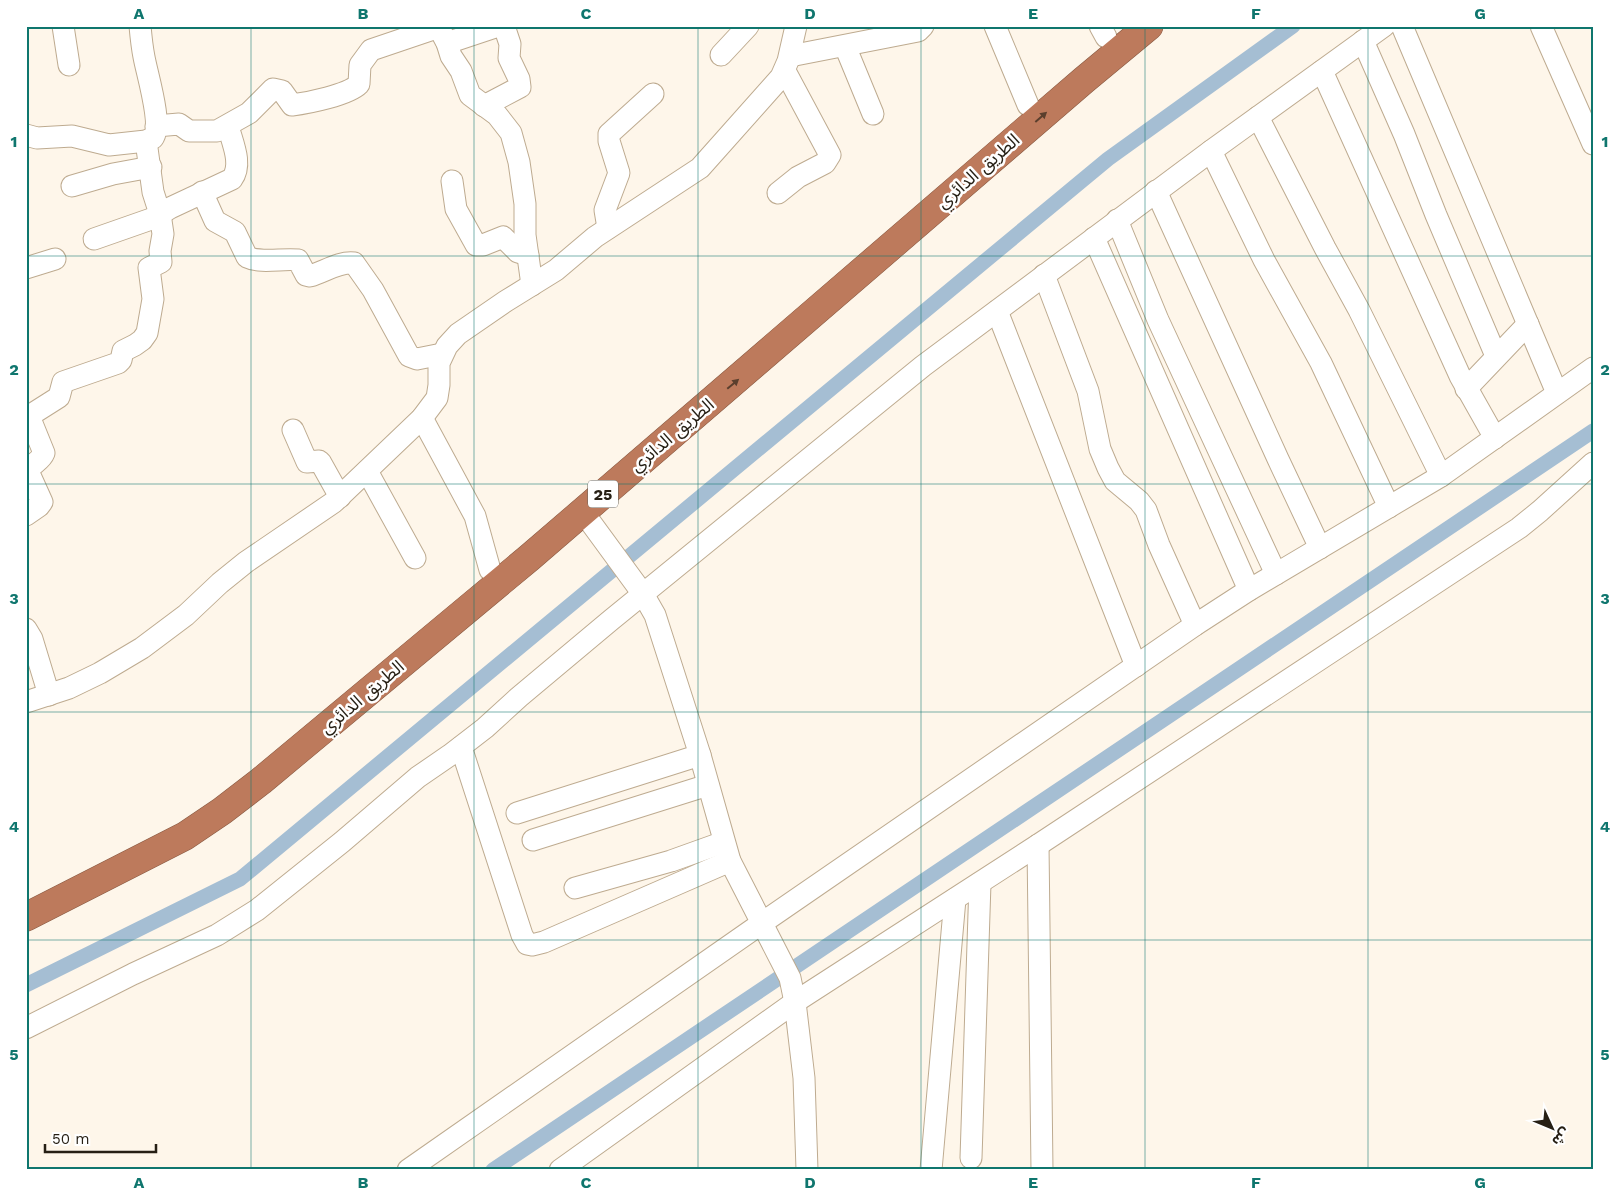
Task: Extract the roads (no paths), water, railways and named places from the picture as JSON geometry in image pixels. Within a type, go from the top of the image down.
[{"type":"highway","name":"الطريق الدائري","points":[[26,917],[185,836],[222,811],[391,673],[583,512],[1149,26]]},
{"type":"highway","name":"الطريق الدائري","points":[[26,897],[175,822],[218,795],[261,763],[490,570],[1028,105],[1108,30]]},
{"type":"street","points":[[63,26],[69,64]]},
{"type":"street","points":[[26,515],[42,502],[28,472],[30,467],[44,453],[30,416],[59,397],[63,382],[118,364],[122,360],[123,352],[145,336],[153,299],[149,268],[161,262],[160,251],[163,234],[160,214],[153,192],[151,167],[151,84],[144,57],[140,26]]},
{"type":"street","points":[[26,135],[37,138],[78,137],[109,144],[179,124],[189,131],[212,132],[228,126],[249,113],[273,89],[282,91],[292,106],[351,90],[359,84],[360,65],[371,50],[441,32],[498,26]]},
{"type":"street","points":[[484,106],[520,87],[520,79],[509,58],[510,44],[504,26]]},
{"type":"street","points":[[721,54],[748,26]]},
{"type":"street","points":[[26,702],[69,688],[100,673],[142,648],[186,615],[246,562],[316,516],[340,497],[422,418],[437,398],[440,385],[439,363],[442,354],[446,346],[463,330],[556,270],[587,242],[700,168],[773,88],[787,64],[796,26]]},
{"type":"street","points":[[787,64],[845,46],[918,31],[924,26]]},
{"type":"street","points":[[995,26],[1028,105]]},
{"type":"street","points":[[26,1028],[241,921],[342,842],[418,777],[461,747],[638,587],[923,366],[1117,220],[1384,26]]},
{"type":"street","points":[[1402,26],[1557,393]]},
{"type":"street","points":[[1541,26],[1593,144]]},
{"type":"street","points":[[441,32],[451,56],[461,71],[470,96],[502,119],[514,140],[525,204],[524,228],[532,285]]},
{"type":"street","points":[[1363,41],[1404,134],[1496,356]]},
{"type":"street","points":[[845,46],[873,114]]},
{"type":"street","points":[[778,194],[798,177],[825,163],[830,155],[787,64]]},
{"type":"street","points":[[1322,71],[1466,388],[1495,438]]},
{"type":"street","points":[[608,228],[605,210],[619,173],[609,141],[609,134],[653,94]]},
{"type":"street","points":[[1258,117],[1359,310],[1441,476]]},
{"type":"street","points":[[94,239],[154,218],[202,192],[232,179],[236,174],[237,167],[228,126]]},
{"type":"street","points":[[1211,151],[1264,260],[1322,363],[1389,507]]},
{"type":"street","points":[[72,186],[113,174],[151,167]]},
{"type":"street","points":[[452,181],[456,209],[476,245],[483,245],[503,237],[518,252],[528,255]]},
{"type":"street","points":[[1156,191],[1320,548]]},
{"type":"street","points":[[202,192],[215,221],[236,232],[246,257],[274,261],[296,259],[300,261],[306,275],[310,276],[339,265],[354,262],[358,265],[373,290],[410,356],[417,359],[442,354]]},
{"type":"street","points":[[1117,220],[1161,328],[1236,492],[1276,574]]},
{"type":"street","points":[[1094,238],[1249,590]]},
{"type":"street","points":[[26,268],[55,259]]},
{"type":"street","points":[[1044,275],[1088,391],[1100,449],[1108,468],[1115,481],[1139,501],[1146,510],[1194,625]]},
{"type":"street","points":[[996,311],[1136,666]]},
{"type":"street","points":[[1466,388],[1528,324]]},
{"type":"street","points":[[408,1170],[766,932],[1194,625],[1249,590],[1441,476],[1593,368]]},
{"type":"street","points":[[422,418],[475,516],[490,570]]},
{"type":"street","points":[[293,430],[307,462],[319,461],[321,463],[340,497]]},
{"type":"street","points":[[560,1170],[795,1002],[1038,845],[1524,524],[1593,463]]},
{"type":"street","points":[[367,471],[415,558]]},
{"type":"street","points":[[583,512],[638,587],[655,615],[700,755],[727,852],[790,978],[795,1002],[804,1078],[807,1170]]},
{"type":"street","points":[[26,629],[32,639],[48,695]]},
{"type":"street","points":[[461,747],[522,935],[527,944],[532,945],[544,942],[727,852]]},
{"type":"street","points":[[517,813],[700,755]]},
{"type":"street","points":[[533,840],[708,785]]},
{"type":"street","points":[[1038,845],[1042,1170]]},
{"type":"street","points":[[575,888],[671,861],[727,852]]},
{"type":"street","points":[[971,1158],[981,900],[980,883]]},
{"type":"street","points":[[931,1170],[954,899]]},
{"type":"waterway","points":[[26,985],[240,879],[1108,159],[1293,26]]},
{"type":"waterway","points":[[493,1170],[1593,431]]}]
